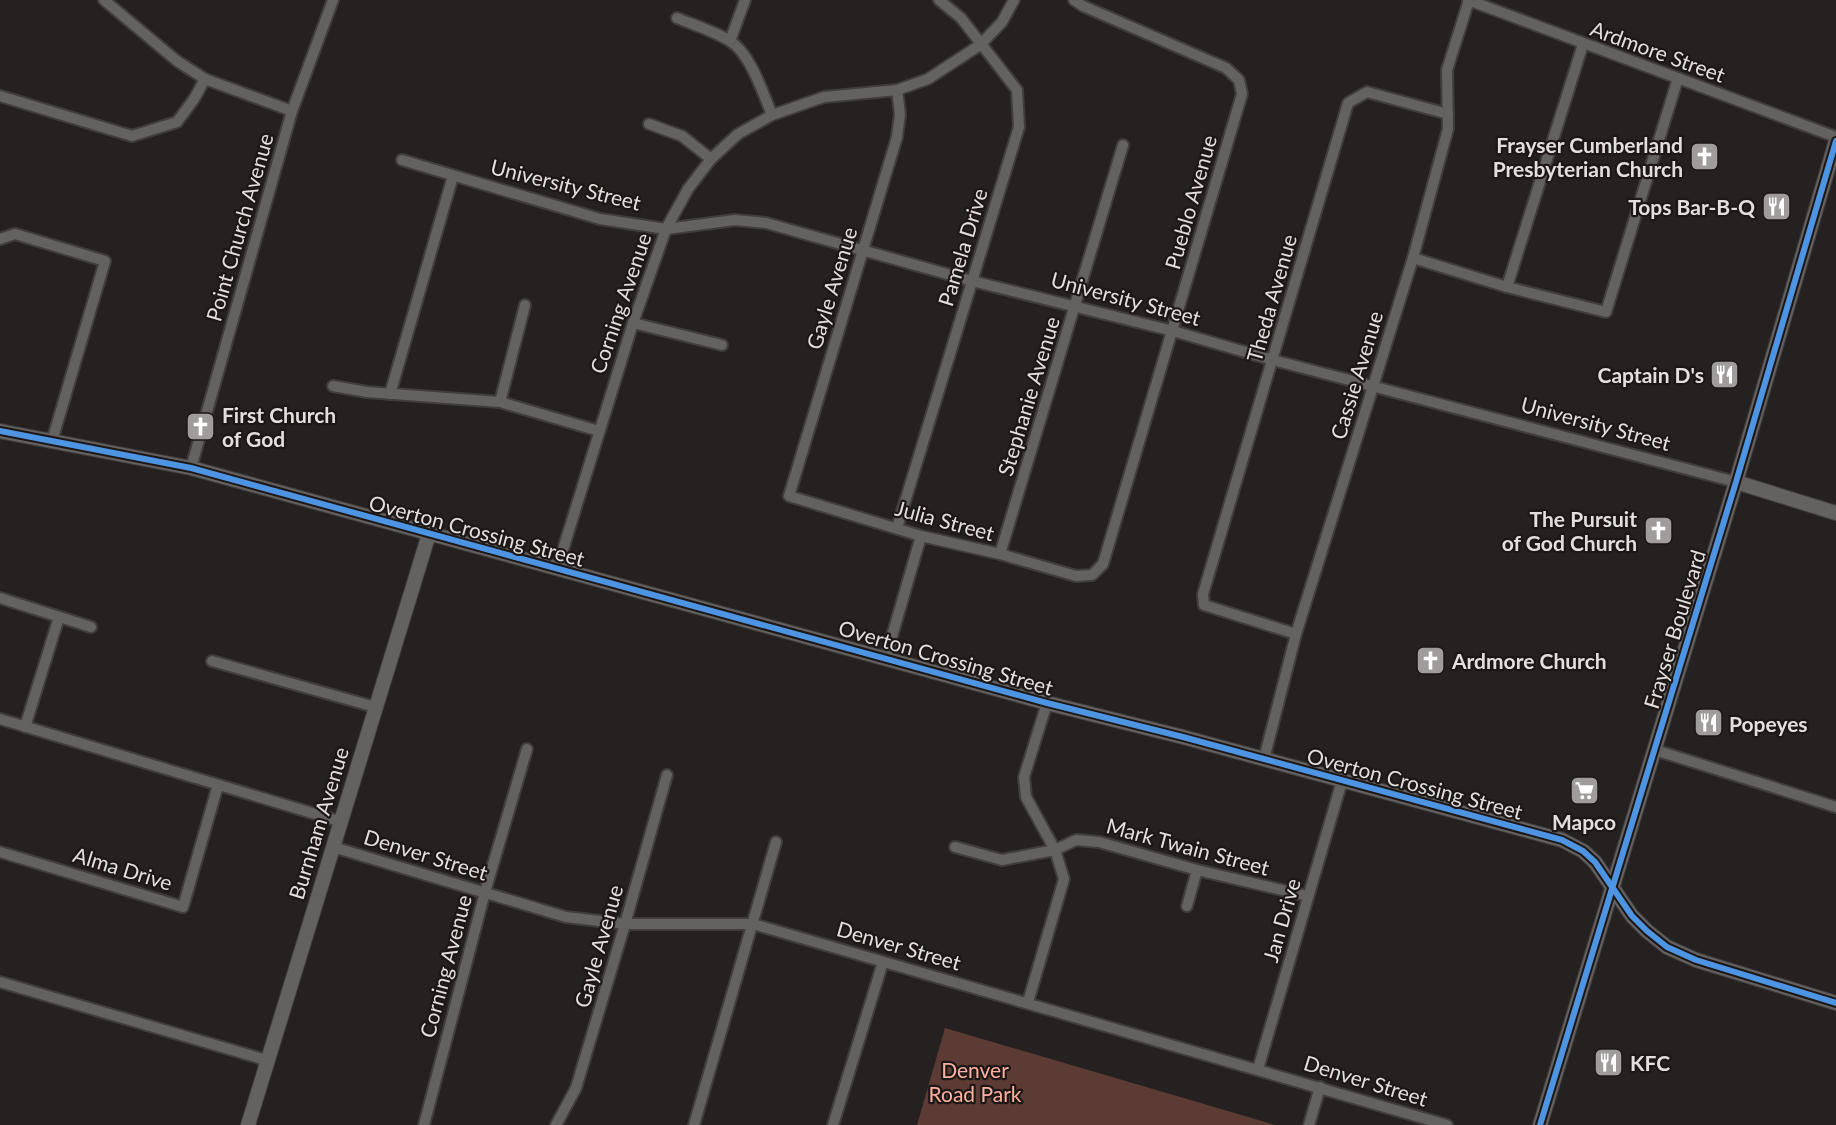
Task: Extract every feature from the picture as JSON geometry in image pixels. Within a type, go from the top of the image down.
[{"type":"street","name":"Point Church Avenue","points":[[191,468],[292,111],[333,0]]},
{"type":"street","points":[[730,41],[746,0]]},
{"type":"street","name":"Pamela Drive","points":[[897,528],[1019,127],[1017,90],[961,18],[939,0]]},
{"type":"street","name":"Corning Avenue","points":[[556,569],[633,323],[666,229],[688,189],[711,159],[738,134],[772,115],[824,97],[897,90],[928,79],[980,45],[1002,22],[1014,0]]},
{"type":"street","name":"Pueblo Avenue","points":[[1074,0],[1083,6],[1226,68],[1239,80],[1242,94],[1103,564],[1092,575]]},
{"type":"street","name":"Ardmore Street","points":[[1468,0],[1836,139]]},
{"type":"street","name":"Cassie Avenue","points":[[1264,759],[1296,634],[1413,258],[1448,129],[1447,70],[1468,0]]},
{"type":"street","points":[[106,1],[177,61],[205,79],[292,111]]},
{"type":"street","points":[[677,18],[730,41],[738,48],[752,68],[772,115]]},
{"type":"street","points":[[1508,287],[1583,44]]},
{"type":"street","points":[[1413,258],[1508,287],[1606,312],[1678,78]]},
{"type":"street","points":[[0,96],[132,136],[177,122],[205,79]]},
{"type":"street","name":"Gayle Avenue","points":[[789,496],[897,136],[900,114],[897,90]]},
{"type":"street","name":"Theda Avenue","points":[[1296,634],[1203,605],[1203,594],[1348,103],[1367,92],[1448,114]]},
{"type":"street","points":[[650,124],[682,136],[711,159]]},
{"type":"street","name":"Frayser Boulevard","points":[[1540,1125],[1736,482],[1836,139]]},
{"type":"street","name":"Stephanie Avenue","points":[[1000,554],[1123,144]]},
{"type":"street","name":"University Street","points":[[402,160],[600,219],[666,229],[735,220],[766,224],[1736,482],[1836,513]]},
{"type":"street","points":[[390,394],[453,176]]},
{"type":"street","points":[[0,239],[15,234],[105,261],[52,441]]},
{"type":"street","points":[[500,402],[525,305]]},
{"type":"street","points":[[633,323],[722,345]]},
{"type":"street","points":[[333,386],[367,392],[500,402],[599,431]]},
{"type":"street","name":"Overton Crossing Street","points":[[0,431],[191,468],[1047,703],[1264,759],[1571,843],[1594,862],[1632,916],[1667,947],[1681,954],[1836,1003]]},
{"type":"street","name":"Julia Street","points":[[789,496],[921,536],[1000,554],[1076,576],[1092,575]]},
{"type":"street","name":"Burnham Avenue","points":[[248,1125],[266,1060],[342,822],[429,534]]},
{"type":"street","points":[[886,657],[921,536]]},
{"type":"street","points":[[0,598],[91,627]]},
{"type":"street","points":[[25,727],[58,618]]},
{"type":"street","points":[[212,661],[375,707]]},
{"type":"street","points":[[1028,1002],[1064,879],[1055,850],[1026,797],[1024,777],[1047,703]]},
{"type":"street","name":"Denver Street","points":[[0,719],[342,822]]},
{"type":"street","name":"Corning Avenue","points":[[424,1123],[485,892],[527,749]]},
{"type":"street","points":[[1655,750],[1836,807]]},
{"type":"street","name":"Gayle Avenue","points":[[556,1125],[576,1088],[626,924],[667,775]]},
{"type":"street","name":"Jan Drive","points":[[1258,1069],[1342,781]]},
{"type":"street","name":"Alma Drive","points":[[0,852],[183,907],[218,785]]},
{"type":"street","name":"Mark Twain Street","points":[[955,847],[1002,860],[1055,850],[1076,840],[1099,842],[1197,870],[1308,896]]},
{"type":"street","points":[[694,1125],[776,842]]},
{"type":"street","name":"Denver Street","points":[[333,847],[566,917],[626,924],[753,924],[1447,1125]]},
{"type":"street","points":[[1187,906],[1197,870]]},
{"type":"street","points":[[833,1125],[883,962]]},
{"type":"street","points":[[0,982],[266,1060]]},
{"type":"street","points":[[1309,1125],[1320,1087]]},
{"type":"street","points":[[424,1123],[437,1125]]},
{"type":"green space","name":"Denver Road Park","points":[[945,1028],[1275,1125],[917,1125]]},
{"type":"cycle path","points":[[1540,1125],[1736,482],[1836,141]]},
{"type":"cycle path","points":[[0,431],[191,468],[1047,703],[1183,737],[1562,840],[1583,851],[1595,862],[1632,916],[1667,947],[1696,960],[1836,1003]]},
{"type":"place","name":"Frayser Cumberland Presbyterian Church","points":[[1704,156]]},
{"type":"place","name":"Tops Bar-B-Q","points":[[1776,206]]},
{"type":"place","name":"Captain D's","points":[[1725,374]]},
{"type":"place","name":"First Church of God","points":[[201,426]]},
{"type":"place","name":"The Pursuit of God Church","points":[[1658,530]]},
{"type":"place","name":"Ardmore Church","points":[[1431,660]]},
{"type":"place","name":"Popeyes","points":[[1708,723]]},
{"type":"place","name":"Mapco","points":[[1584,790]]},
{"type":"place","name":"KFC","points":[[1609,1062]]}]
